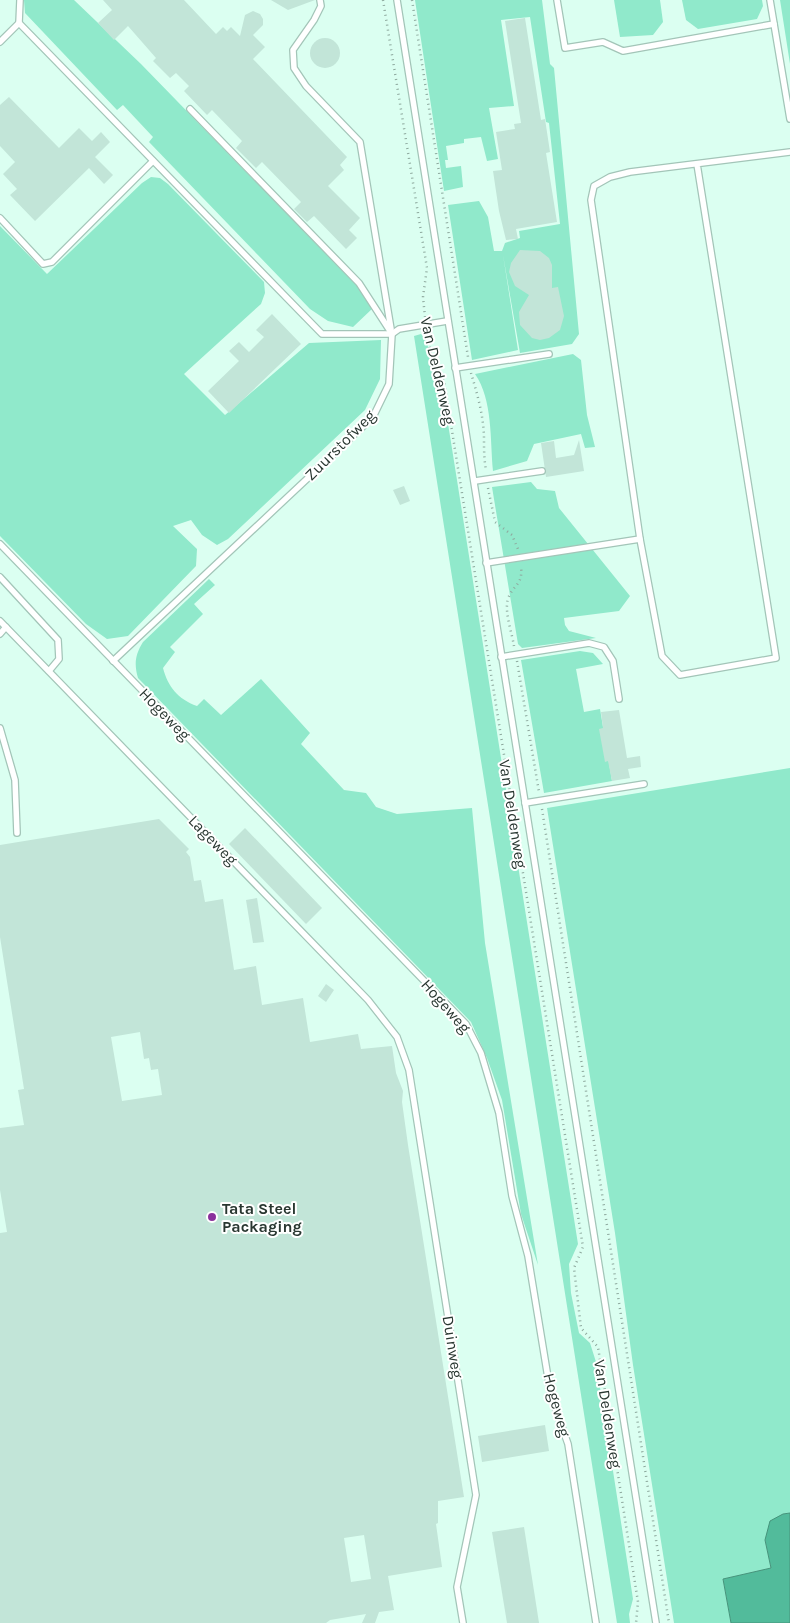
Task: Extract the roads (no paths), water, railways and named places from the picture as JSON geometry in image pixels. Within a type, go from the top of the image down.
[{"type":"lane","points":[[0,42],[19,23],[20,0]]},
{"type":"lane","name":"Zuurstofweg","points":[[113,661],[373,417],[389,384],[392,334],[360,142],[306,86],[294,68],[293,50],[314,20],[321,6],[320,0]]},
{"type":"lane","name":"Van Deldenweg","points":[[397,0],[656,1623]]},
{"type":"lane","points":[[557,0],[565,48],[603,42],[623,51],[774,24]]},
{"type":"lane","points":[[770,0],[790,119]]},
{"type":"lane","points":[[19,23],[322,334],[392,334],[399,328],[426,326],[447,321]]},
{"type":"lane","points":[[190,109],[359,283],[392,334]]},
{"type":"lane","points":[[697,164],[776,658],[680,675],[662,656],[640,539],[591,200],[594,186],[610,177],[630,172],[790,152]]},
{"type":"lane","points":[[0,218],[43,264],[52,262],[153,161]]},
{"type":"lane","points":[[455,368],[549,354]]},
{"type":"lane","points":[[475,481],[542,470]]},
{"type":"lane","points":[[486,563],[640,539]]},
{"type":"lane","name":"Hogeweg","points":[[0,544],[466,1024],[481,1053],[499,1113],[512,1196],[528,1256],[551,1396],[568,1444],[596,1623]]},
{"type":"lane","points":[[0,577],[58,640],[59,659],[49,671]]},
{"type":"lane","name":"Lageweg","points":[[0,621],[368,1000],[398,1037],[409,1070]]},
{"type":"lane","points":[[0,634],[6,627]]},
{"type":"lane","points":[[501,657],[589,643],[604,647],[613,661],[619,699]]},
{"type":"lane","points":[[0,728],[15,780],[17,833]]},
{"type":"lane","points":[[525,804],[644,784]]},
{"type":"lane","name":"Duinweg","points":[[409,1070],[476,1495],[457,1587],[463,1623]]},
{"type":"place","name":"Tata Steel Packaging","points":[[212,1217]]}]
